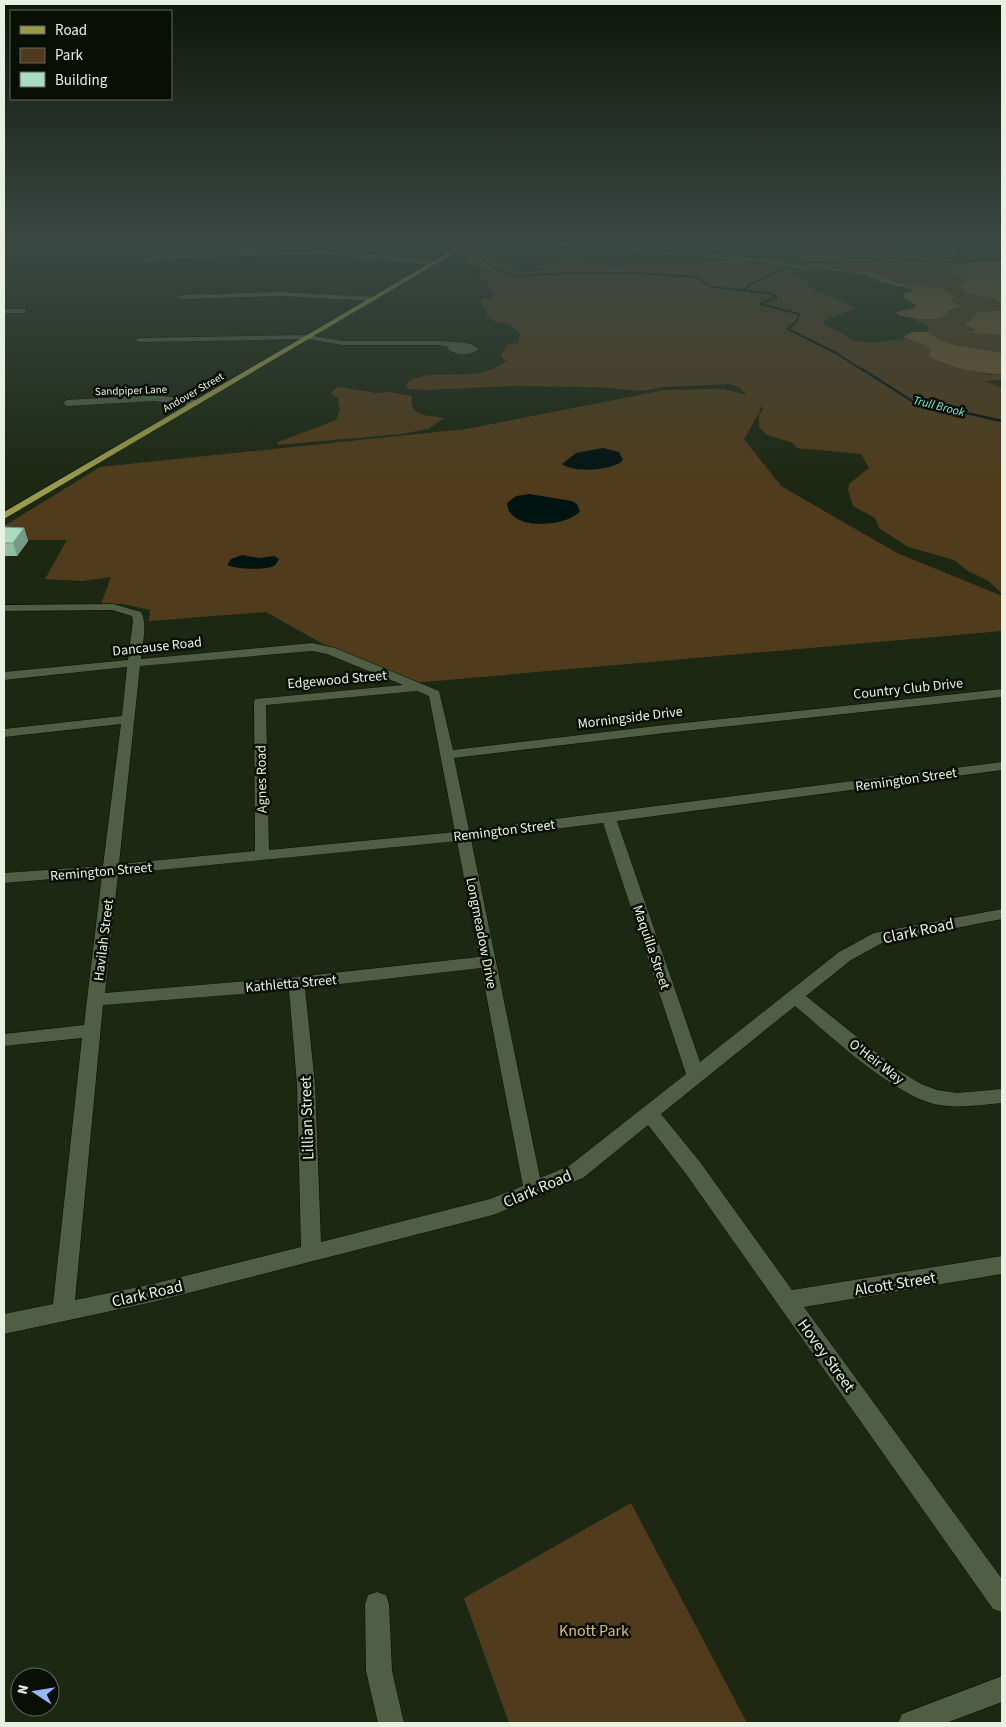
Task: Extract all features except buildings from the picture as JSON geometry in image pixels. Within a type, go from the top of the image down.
[{"type":"main road","name":"Andover Street","points":[[4,516],[334,323]]},
{"type":"street","points":[[139,340],[308,338],[342,343],[424,342],[455,346]]},
{"type":"street","name":"Sandpiper Lane","points":[[67,403],[154,398],[196,403]]},
{"type":"street","name":"Havilah Street","points":[[4,608],[98,607],[131,611],[137,614],[139,621],[95,1000],[63,1311]]},
{"type":"street","name":"Dancause Road","points":[[4,676],[285,648],[312,647],[331,651],[417,687]]},
{"type":"street","name":"Edgewood Street","points":[[260,702],[417,687]]},
{"type":"street","name":"Longmeadow Drive","points":[[417,687],[435,694],[532,1190]]},
{"type":"street","name":"Country Club Drive","points":[[818,713],[1002,693]]},
{"type":"street","name":"Agnes Road","points":[[260,702],[262,855]]},
{"type":"street","name":"Morningside Drive","points":[[446,755],[818,713]]},
{"type":"street","points":[[4,733],[129,719]]},
{"type":"street","name":"Remington Street","points":[[4,878],[111,870],[462,836],[1002,766]]},
{"type":"street","name":"Maquilla Street","points":[[609,818],[696,1076]]},
{"type":"street","name":"Clark Road","points":[[4,1324],[153,1293],[493,1207],[576,1172],[845,956],[880,937],[1002,914]]},
{"type":"street","name":"Kathletta Street","points":[[95,1000],[296,983],[487,962]]},
{"type":"street","name":"Lillian Street","points":[[296,983],[307,1102],[311,1253]]},
{"type":"street","name":"O'Heir Way","points":[[794,996],[892,1075],[916,1089],[935,1097],[957,1100],[1002,1096]]},
{"type":"street","points":[[4,1040],[92,1031]]},
{"type":"street","name":"Hovey Street","points":[[649,1113],[693,1168],[1002,1600]]},
{"type":"street","name":"Alcott Street","points":[[788,1300],[1002,1265]]},
{"type":"street","points":[[376,1604],[380,1671],[391,1723]]},
{"type":"street","points":[[911,1723],[1002,1689]]},
{"type":"green space","points":[[500,323],[824,323],[855,341],[874,343],[909,338],[926,345],[940,363],[989,375],[1002,374],[1002,380],[985,381],[1002,388],[1002,594],[989,581],[968,571],[954,560],[908,547],[879,528],[875,518],[853,506],[848,490],[849,484],[869,468],[861,454],[797,448],[793,443],[767,435],[759,427],[759,415],[763,409],[760,406],[760,411],[744,439],[781,486],[897,553],[1002,596],[1002,631],[413,683],[323,644],[266,612],[149,621],[150,610],[123,604],[101,604],[111,577],[82,581],[45,579],[67,540],[4,540],[4,526],[100,467],[466,429],[665,390],[724,389],[747,395],[740,388],[730,384],[662,387],[642,391],[598,387],[514,386],[426,390],[408,389],[406,384],[415,378],[467,374],[495,368],[507,360],[502,358],[501,354],[506,345],[518,343],[520,334],[510,325]]},
{"type":"green space","points":[[920,323],[968,323],[965,326],[976,328],[969,332],[1002,335],[1002,353],[945,342],[928,332],[929,326]]},
{"type":"green space","points":[[339,387],[412,396],[412,404],[417,412],[444,418],[428,429],[401,434],[277,445],[278,442],[336,420],[340,410],[338,398],[331,394],[334,389]]},
{"type":"green space","name":"Knott Park","points":[[631,1503],[747,1723],[509,1723],[464,1598]]},
{"type":"shaded area","points":[[968,323],[1002,323],[1002,335],[964,332],[975,329],[963,325]]},
{"type":"shaded area","points":[[912,332],[928,332],[936,338],[954,345],[1002,353],[1002,374],[975,371],[941,362],[929,354],[931,351],[926,345],[903,337]]},
{"type":"shaded area","points":[[603,448],[619,452],[623,460],[611,467],[583,470],[567,467],[562,464],[576,453]]},
{"type":"shaded area","points":[[529,494],[572,501],[577,504],[580,511],[564,521],[552,523],[539,524],[517,519],[510,512],[507,503],[516,496]]},
{"type":"shaded area","points":[[242,555],[259,558],[274,556],[279,559],[275,565],[267,568],[255,569],[227,565],[231,559]]},
{"type":"waterway","name":"Trull Brook","points":[[795,323],[788,329],[836,353],[864,371]]},
{"type":"waterway","name":"Trull Brook","points":[[862,369],[912,401],[1002,421]]}]
